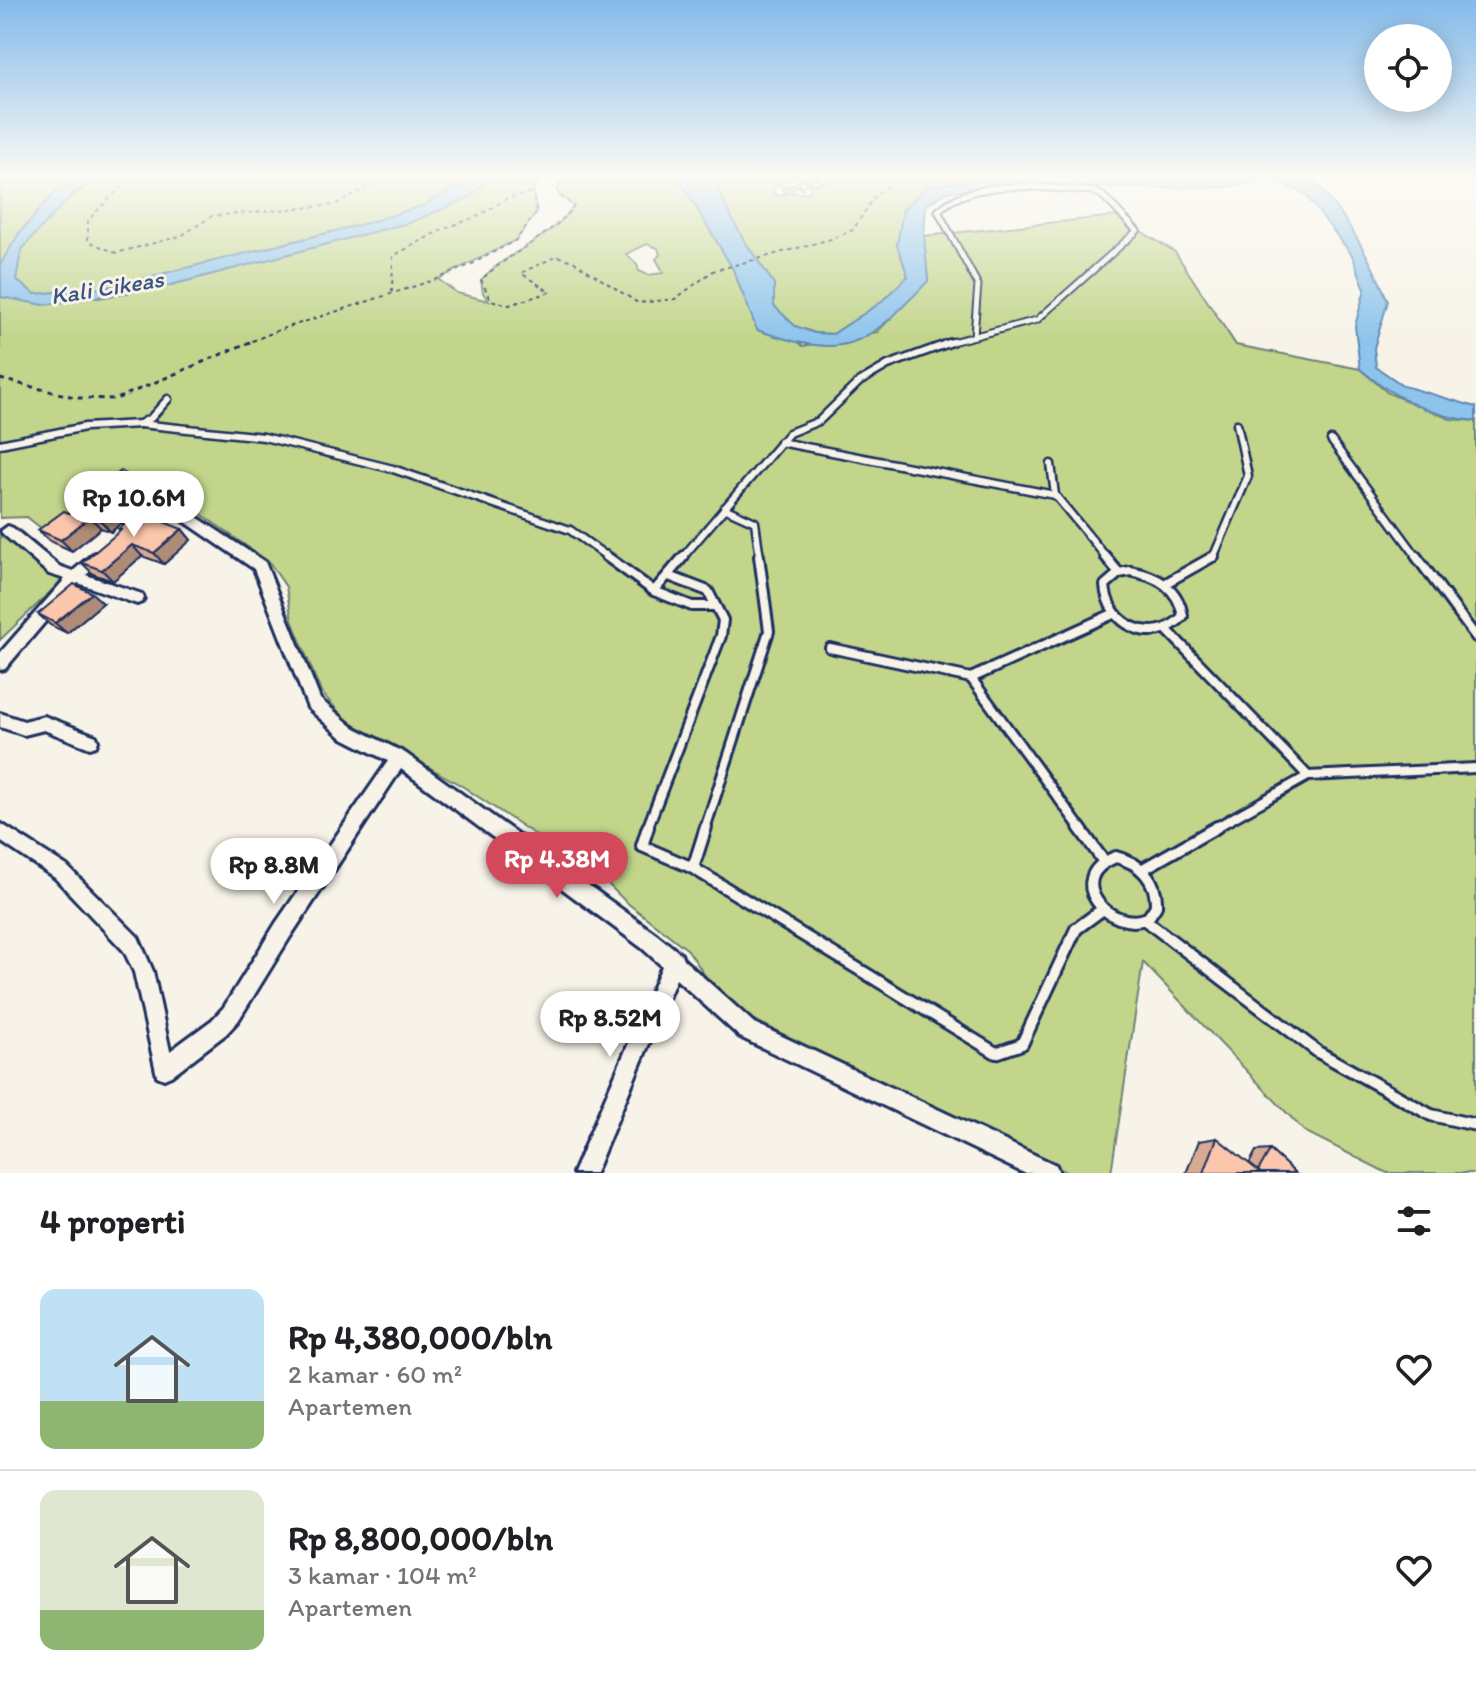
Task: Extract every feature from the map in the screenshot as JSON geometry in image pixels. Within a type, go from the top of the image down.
[{"type":"street","points":[[0,664],[74,578],[162,500],[260,566],[314,703],[347,732],[399,758],[674,961],[747,1030],[1048,1173]]},
{"type":"street","points":[[8,531],[54,570],[137,598]]},
{"type":"street","points":[[0,720],[24,728],[44,723],[90,741]]},
{"type":"street","points":[[0,831],[61,872],[131,944],[143,971],[164,1069],[219,1027],[231,1014],[283,930],[399,758]]},
{"type":"street","points":[[584,1173],[674,961]]},
{"type":"lane","points":[[948,230],[978,285],[973,316],[974,335]]},
{"type":"lane","points":[[654,591],[789,433],[819,421],[859,382],[888,365],[974,335],[1037,320],[1136,230]]},
{"type":"lane","points":[[140,424],[151,418],[168,399]]},
{"type":"lane","points":[[0,444],[85,427],[140,424],[264,437],[393,469],[570,530],[654,591],[694,607],[707,609],[715,606]]},
{"type":"lane","points":[[1166,583],[1213,558],[1248,476],[1237,424]]},
{"type":"lane","points":[[1331,440],[1476,637]]},
{"type":"lane","points":[[780,442],[1055,495]]},
{"type":"lane","points":[[1051,464],[1055,495],[1119,573]]},
{"type":"lane","points":[[693,868],[769,631],[755,522],[724,508]]},
{"type":"lane","points":[[1119,573],[1142,573],[1166,583],[1182,604],[1183,616],[1178,625],[1168,631],[1139,630],[1113,614],[1106,605],[1105,585],[1119,573]]},
{"type":"lane","points":[[669,576],[708,591],[723,620],[721,636],[662,785],[642,846],[693,868],[996,1053],[1022,1044],[1076,929],[1103,909]]},
{"type":"lane","points":[[830,648],[971,678],[1113,614]]},
{"type":"lane","points":[[1168,631],[1308,776]]},
{"type":"lane","points":[[971,678],[1102,859]]},
{"type":"lane","points":[[1143,869],[1308,776],[1476,768]]},
{"type":"lane","points":[[1116,857],[1130,860],[1143,869],[1153,883],[1157,898],[1154,911],[1145,920],[1131,923],[1116,919],[1103,909],[1093,895],[1089,880],[1093,867],[1102,859],[1116,857]]},
{"type":"lane","points":[[1145,920],[1318,1052],[1431,1115],[1476,1125]]},
{"type":"path","points":[[88,230],[88,241],[116,253],[181,236],[191,230]]},
{"type":"path","points":[[392,292],[393,256],[442,230]]},
{"type":"path","points":[[0,379],[78,398],[116,399],[279,330],[437,279],[516,240],[524,230]]},
{"type":"path","points":[[549,230],[496,263],[481,280],[483,293],[491,302],[514,306],[550,292],[521,273],[557,256],[573,261],[638,303],[675,299],[713,271],[853,230]]},
{"type":"green space","points":[[0,230],[22,230],[18,234],[2,297],[99,298],[171,285],[382,230],[524,230],[516,240],[438,279],[457,293],[489,301],[483,293],[481,280],[503,261],[550,230],[710,230],[733,269],[743,295],[803,346],[877,332],[928,281],[924,236],[984,230],[1139,230],[1175,252],[1236,345],[1360,369],[1388,393],[1450,419],[1476,421],[1476,1173],[1387,1173],[1304,1131],[1143,962],[1111,1173],[1069,1173],[910,1100],[724,1004],[688,950],[626,902],[606,882],[462,786],[346,720],[321,692],[292,620],[286,587],[269,562],[167,490],[134,515],[103,503],[51,536],[27,517],[0,518]],"holes":[[[647,244],[658,248],[660,255],[656,259],[664,273],[648,275],[639,271],[637,264],[626,254]]]},
{"type":"green space","points":[[37,230],[341,230],[105,288],[35,294],[16,280],[23,248]]},
{"type":"green space","points":[[738,230],[900,230],[897,245],[908,276],[880,303],[833,334],[815,333],[795,326],[774,306],[774,284]]},
{"type":"green space","points":[[17,528],[70,573],[0,640],[0,529]]},
{"type":"water","points":[[23,230],[39,230],[21,251],[16,280],[35,294],[105,288],[341,230],[382,230],[171,285],[44,305],[1,297],[1,263]]},
{"type":"water","points":[[710,230],[738,230],[774,284],[774,306],[795,326],[814,333],[833,334],[880,303],[908,276],[897,245],[900,230],[924,230],[928,281],[870,334],[834,346],[788,340],[757,330],[733,269]]},
{"type":"water","points":[[1332,230],[1351,230],[1372,265],[1388,301],[1374,348],[1376,367],[1404,386],[1476,407],[1476,421],[1444,415],[1414,404],[1360,369],[1355,326],[1365,289],[1352,255]]},
{"type":"building","points":[[121,471],[144,484],[101,521],[90,517],[61,540],[38,530],[64,511],[69,513]]},
{"type":"building","points":[[138,512],[182,529],[154,553],[132,545],[102,570],[82,563],[121,530]]},
{"type":"building","points":[[74,584],[92,593],[55,623],[38,614]]},
{"type":"building","points":[[1217,1138],[1261,1173],[1204,1173]]},
{"type":"building","points":[[1270,1150],[1295,1173],[1258,1171]]},
{"type":"water label","name":"Kali Cikeas","points":[[107,287]]}]
